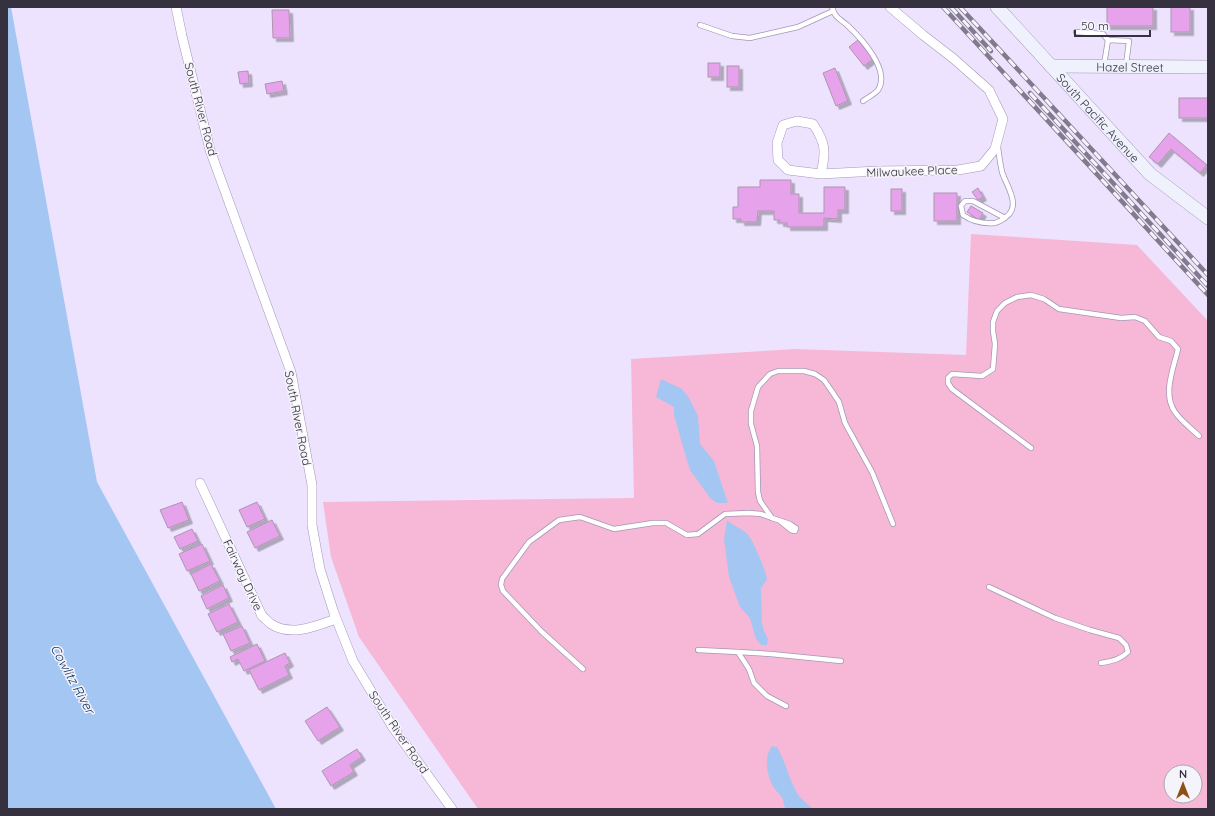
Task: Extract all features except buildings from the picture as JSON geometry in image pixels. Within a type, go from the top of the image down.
[{"type":"street","name":"South River Road","points":[[176,7],[210,150],[291,372],[312,485],[312,525],[319,562],[336,619],[353,660],[392,726],[452,809]]},
{"type":"street","name":"Milwaukee Place","points":[[821,174],[877,171],[958,170],[981,166],[995,149],[1003,119],[989,90],[954,59],[890,7]]},
{"type":"street","name":"South Pacific Avenue","points":[[997,7],[1150,174],[1208,218]]},
{"type":"street","name":"Hazel Street","points":[[1051,66],[1208,67]]},
{"type":"street","points":[[797,121],[813,124],[822,137],[825,156],[821,174],[788,170],[778,160],[776,143],[782,125],[797,121]]},
{"type":"street","name":"Fairway Drive","points":[[200,483],[262,616],[272,624],[285,630],[305,629],[336,619]]},
{"type":"lane","points":[[700,25],[732,36],[750,38],[798,27],[832,9],[834,15],[848,25],[870,50],[878,63],[882,76],[878,90],[863,101]]},
{"type":"lane","points":[[1076,32],[1102,34],[1108,40],[1129,41],[1126,67]]},
{"type":"lane","points":[[1104,67],[1108,40]]},
{"type":"lane","points":[[998,139],[1002,172],[1012,195],[1013,208],[1009,215],[1000,222],[986,224],[970,220],[963,215],[961,206],[965,201],[973,201],[1004,218]]},
{"type":"lane","points":[[1031,448],[952,389],[948,383],[948,378],[952,374],[982,376],[993,368],[996,344],[993,331],[993,322],[997,311],[1005,303],[1017,298],[1031,295],[1044,299],[1059,309],[1121,318],[1135,317],[1144,321],[1159,337],[1171,341],[1178,349],[1170,378],[1170,397],[1174,411],[1199,436]]},
{"type":"lane","points":[[772,518],[760,500],[758,492],[757,446],[751,424],[751,411],[758,387],[770,374],[778,371],[804,371],[815,374],[824,380],[839,402],[845,423],[872,472],[893,524]]},
{"type":"lane","points":[[583,669],[542,632],[503,591],[501,585],[502,579],[529,542],[559,520],[580,517],[614,529],[653,523],[666,523],[687,535],[698,534],[725,514],[761,514],[780,521]]},
{"type":"lane","points":[[989,587],[1055,618],[1118,638],[1126,645],[1128,652],[1124,657],[1101,663]]},
{"type":"lane","points":[[698,650],[771,654],[841,661]]},
{"type":"lane","points":[[738,652],[749,669],[754,683],[767,696],[786,706]]},
{"type":"shaded area","points":[[971,234],[1137,245],[1208,321],[1208,809],[478,809],[359,637],[331,557],[323,502],[634,498],[631,359],[795,349],[966,355]]},
{"type":"water","name":"Cowlitz River","points":[[7,7],[11,7],[97,482],[276,809],[7,809]]},
{"type":"water","points":[[661,379],[682,389],[689,398],[698,416],[700,444],[714,461],[728,503],[717,503],[711,499],[690,470],[674,415],[674,407],[656,397]]},
{"type":"water","points":[[727,520],[748,535],[756,549],[766,575],[767,579],[761,588],[762,623],[768,639],[767,645],[761,645],[756,639],[750,618],[740,607],[729,577],[724,539]]},
{"type":"water","points":[[772,746],[777,747],[799,796],[813,809],[786,809],[784,806],[782,798],[774,788],[769,778],[767,762],[769,751]]},
{"type":"railway","points":[[943,7],[1208,295]]},
{"type":"railway","points":[[951,7],[991,51]]},
{"type":"railway","points":[[960,7],[1208,275]]},
{"type":"railway","points":[[1030,93],[1208,286]]}]
